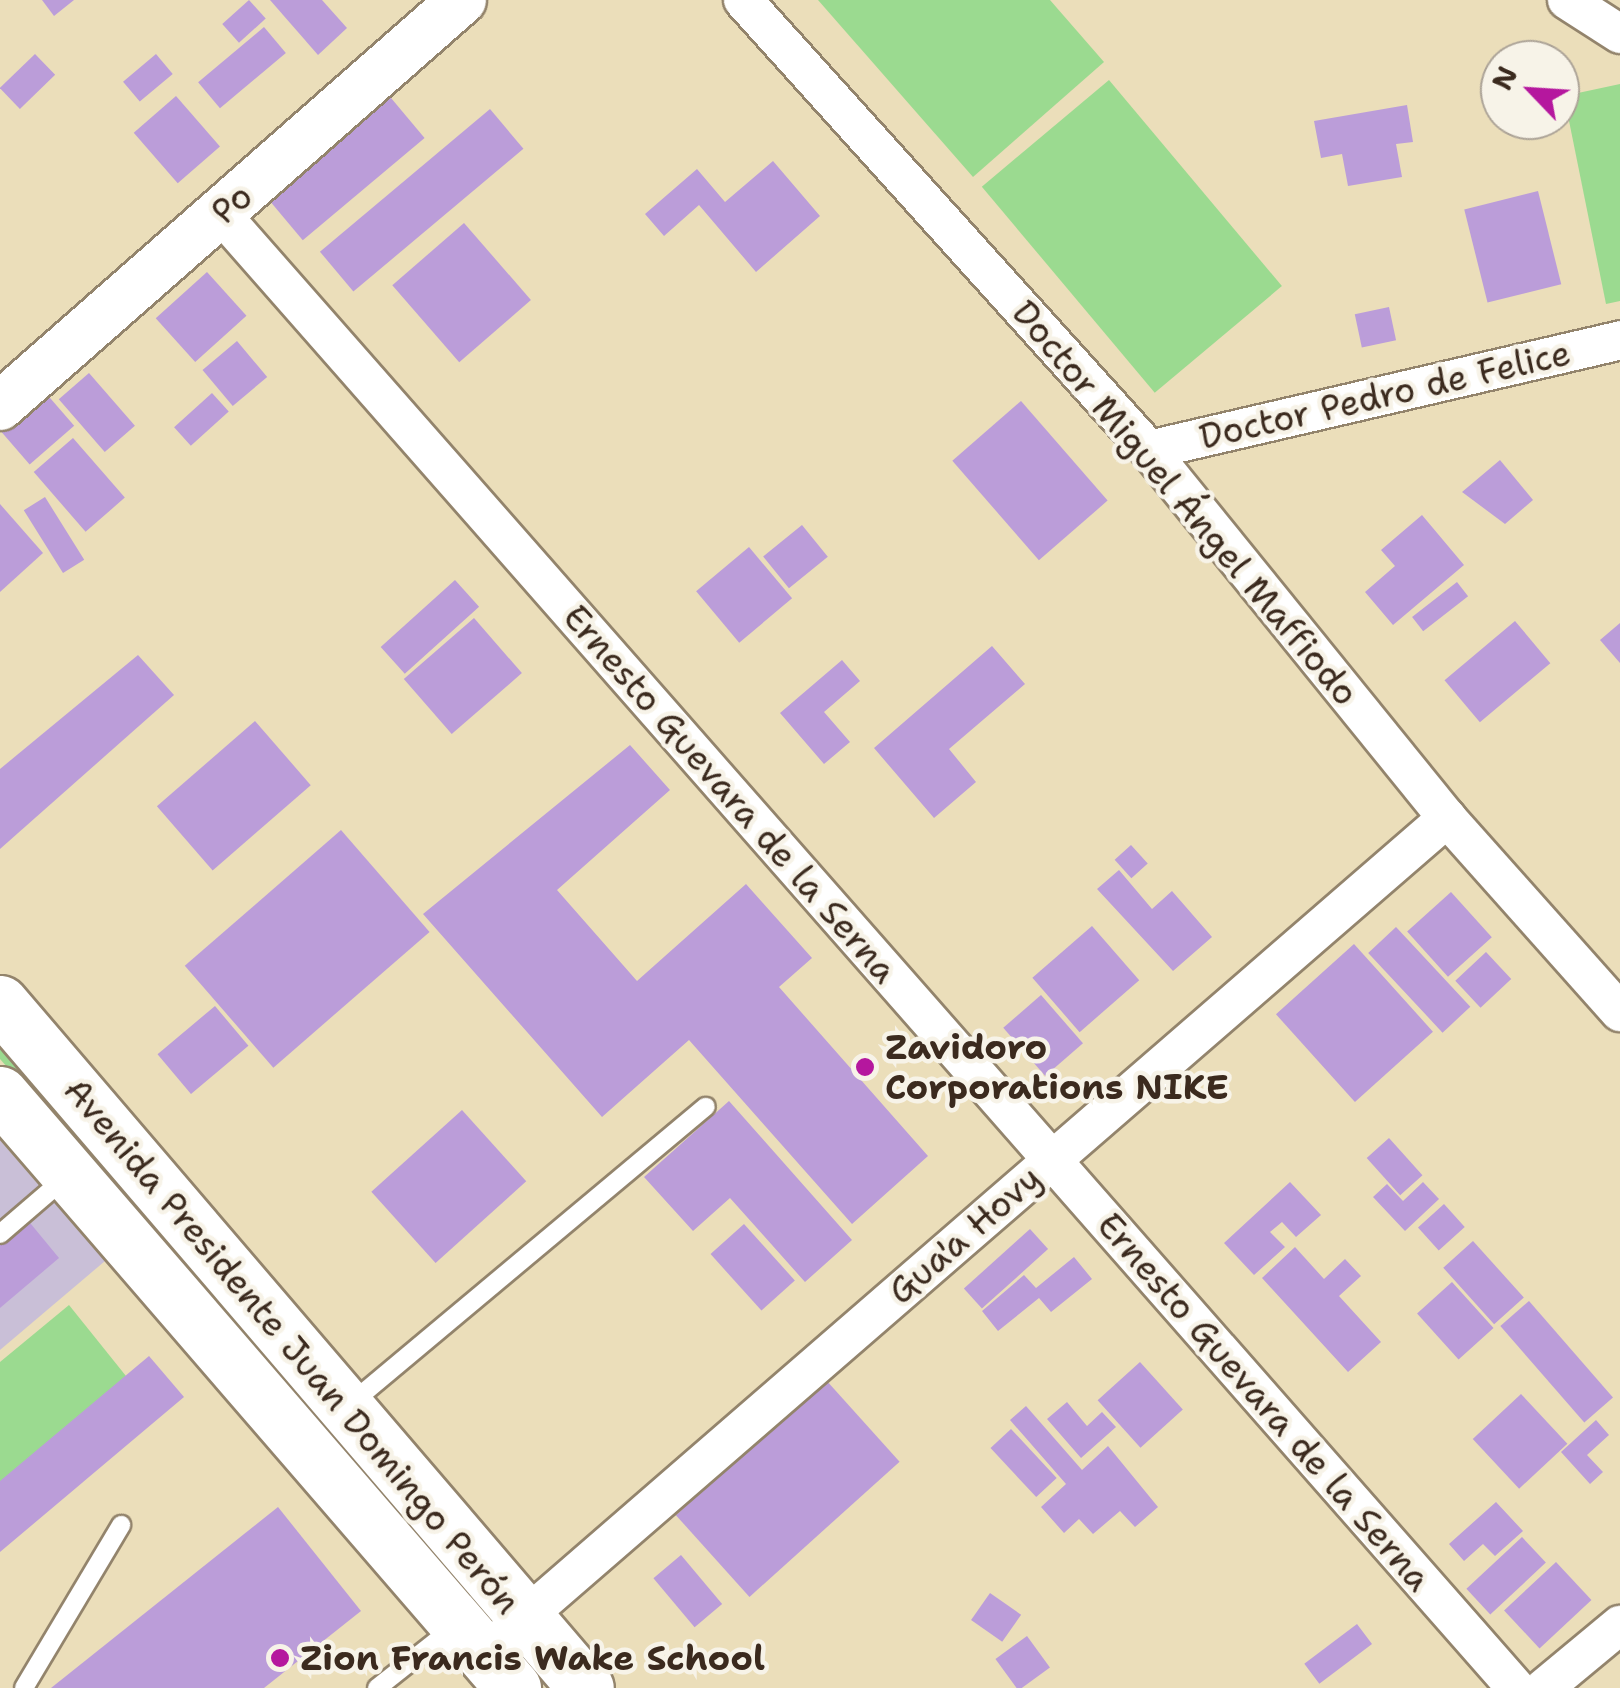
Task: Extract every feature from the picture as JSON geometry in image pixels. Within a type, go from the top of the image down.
[{"type":"main road","name":"Avenida Presidente Juan Domingo Perón","points":[[0,1004],[586,1688]]},
{"type":"main road","name":"Avenida Presidente Juan Domingo Perón","points":[[0,1094],[494,1668]]},
{"type":"street","name":"Po","points":[[0,406],[462,0]]},
{"type":"street","name":"Doctor Miguel Ángel Maffiodo","points":[[743,0],[1150,450],[1447,818],[1620,1012]]},
{"type":"street","points":[[1568,0],[1620,34]]},
{"type":"street","name":"Ernesto Guevara de la Serna","points":[[221,214],[1516,1688]]},
{"type":"street","name":"Doctor Pedro de Felice","points":[[1150,450],[1620,340]]},
{"type":"street","name":"Gua'a Hovy","points":[[494,1668],[524,1618],[1447,818]]},
{"type":"street","points":[[1544,1688],[1620,1625]]},
{"type":"lane","points":[[345,1408],[706,1108]]},
{"type":"lane","points":[[0,1234],[70,1175]]},
{"type":"lane","points":[[24,1688],[121,1524]]},
{"type":"lane","points":[[376,1688],[494,1668]]},
{"type":"shaded area","points":[[0,1140],[105,1261],[0,1350]]},
{"type":"green space","points":[[818,0],[1050,0],[1104,62],[973,177]]},
{"type":"green space","points":[[1109,80],[1282,286],[1155,393],[982,187]]},
{"type":"green space","points":[[1620,84],[1620,301],[1606,304],[1573,140],[1580,140],[1580,93]]},
{"type":"green space","points":[[0,1037],[486,1611],[0,1059]]},
{"type":"green space","points":[[69,1305],[130,1381],[0,1488],[0,1362]]},
{"type":"building","points":[[42,0],[74,0],[54,16]]},
{"type":"building","points":[[249,0],[266,19],[239,43],[222,24]]},
{"type":"building","points":[[270,0],[322,0],[347,28],[318,55]]},
{"type":"building","points":[[264,27],[286,53],[220,108],[198,82]]},
{"type":"building","points":[[35,54],[55,75],[20,109],[0,88]]},
{"type":"building","points":[[156,54],[173,74],[140,102],[123,82]]},
{"type":"building","points":[[386,92],[425,138],[303,240],[264,194]]},
{"type":"building","points":[[176,96],[220,147],[178,183],[134,133]]},
{"type":"building","points":[[1407,105],[1413,142],[1396,144],[1402,177],[1348,186],[1342,154],[1321,158],[1314,121]]},
{"type":"building","points":[[490,109],[523,149],[353,292],[320,252]]},
{"type":"building","points":[[773,161],[820,216],[756,272],[699,205],[664,236],[645,214],[697,169],[725,202]]},
{"type":"building","points":[[1538,191],[1561,284],[1487,303],[1464,209]]},
{"type":"building","points":[[464,223],[531,300],[459,362],[392,285]]},
{"type":"building","points":[[207,272],[246,316],[195,362],[156,318]]},
{"type":"building","points":[[1389,307],[1396,340],[1362,348],[1355,314]]},
{"type":"building","points":[[237,341],[267,377],[233,406],[203,370]]},
{"type":"building","points":[[89,373],[135,426],[105,452],[59,399]]},
{"type":"building","points":[[44,391],[74,426],[30,464],[0,429]]},
{"type":"building","points":[[212,393],[229,412],[191,446],[174,427]]},
{"type":"building","points":[[1021,401],[1108,501],[1039,560],[952,461]]},
{"type":"building","points":[[73,438],[125,498],[86,532],[34,472]]},
{"type":"building","points":[[1500,460],[1533,500],[1505,524],[1462,492]]},
{"type":"building","points":[[45,497],[84,560],[63,573],[24,510]]},
{"type":"building","points":[[0,504],[43,553],[0,592]]},
{"type":"building","points":[[1422,515],[1464,565],[1393,625],[1365,592],[1395,566],[1381,550]]},
{"type":"building","points":[[802,525],[828,557],[789,588],[763,556]]},
{"type":"building","points":[[749,547],[792,598],[739,643],[696,591]]},
{"type":"building","points":[[455,580],[479,607],[405,674],[381,647]]},
{"type":"building","points":[[1457,582],[1468,596],[1423,631],[1412,617]]},
{"type":"building","points":[[474,618],[522,673],[452,734],[404,679]]},
{"type":"building","points":[[1515,621],[1550,663],[1480,722],[1445,680]]},
{"type":"building","points":[[1620,623],[1620,663],[1600,640]]},
{"type":"building","points":[[992,646],[1025,684],[949,749],[976,782],[934,818],[874,748]]},
{"type":"building","points":[[138,655],[174,695],[0,849],[0,769]]},
{"type":"building","points":[[842,660],[860,681],[824,712],[850,742],[824,764],[780,713]]},
{"type":"building","points":[[255,721],[311,785],[213,870],[157,806]]},
{"type":"building","points":[[630,745],[670,790],[557,890],[637,981],[746,884],[812,958],[779,987],[928,1156],[852,1224],[689,1040],[602,1117],[423,914]]},
{"type":"building","points":[[341,830],[430,932],[273,1068],[185,966]]},
{"type":"building","points":[[1131,845],[1148,864],[1131,878],[1115,860]]},
{"type":"building","points":[[1119,870],[1152,909],[1172,891],[1212,937],[1173,971],[1097,889]]},
{"type":"building","points":[[1451,892],[1492,937],[1448,977],[1407,931]]},
{"type":"building","points":[[1092,926],[1139,980],[1080,1032],[1032,978]]},
{"type":"building","points":[[1396,927],[1470,1007],[1443,1033],[1368,953]]},
{"type":"building","points":[[1354,944],[1433,1032],[1355,1102],[1276,1014]]},
{"type":"building","points":[[1486,952],[1511,979],[1481,1008],[1455,981]]},
{"type":"building","points":[[1041,995],[1083,1043],[1045,1076],[1003,1028]]},
{"type":"building","points":[[215,1006],[248,1046],[191,1094],[158,1054]]},
{"type":"building","points":[[729,1101],[852,1240],[805,1282],[730,1198],[693,1231],[644,1177]]},
{"type":"building","points":[[462,1110],[526,1181],[436,1263],[371,1192]]},
{"type":"building","points":[[1389,1138],[1422,1175],[1400,1195],[1367,1158]]},
{"type":"building","points":[[1290,1182],[1321,1215],[1296,1237],[1282,1222],[1270,1232],[1285,1247],[1254,1275],[1224,1243]]},
{"type":"building","points":[[1423,1182],[1439,1199],[1405,1231],[1373,1197],[1387,1184],[1403,1201]]},
{"type":"building","points":[[1444,1204],[1465,1227],[1439,1250],[1418,1227]]},
{"type":"building","points":[[26,1218],[59,1258],[0,1308],[0,1240]]},
{"type":"building","points":[[744,1224],[795,1280],[761,1311],[711,1254]]},
{"type":"building","points":[[1030,1229],[1048,1249],[982,1309],[964,1289]]},
{"type":"building","points":[[1473,1241],[1524,1297],[1494,1324],[1443,1268]]},
{"type":"building","points":[[1295,1247],[1324,1279],[1345,1259],[1361,1276],[1339,1296],[1381,1342],[1348,1372],[1262,1278]]},
{"type":"building","points":[[1074,1257],[1092,1279],[1051,1312],[1039,1298],[998,1331],[982,1311],[1024,1275],[1036,1288]]},
{"type":"building","points":[[1452,1282],[1493,1328],[1459,1360],[1417,1313]]},
{"type":"building","points":[[1529,1301],[1613,1398],[1584,1423],[1500,1326]]},
{"type":"building","points":[[149,1356],[184,1397],[0,1552],[0,1481]]},
{"type":"building","points":[[1140,1362],[1183,1410],[1140,1448],[1098,1400]]},
{"type":"building","points":[[826,1380],[900,1462],[749,1597],[676,1515]]},
{"type":"building","points":[[1521,1394],[1567,1444],[1519,1489],[1473,1439]]},
{"type":"building","points":[[1067,1402],[1087,1426],[1102,1412],[1116,1427],[1081,1458],[1047,1419]]},
{"type":"building","points":[[1026,1406],[1082,1470],[1108,1446],[1158,1507],[1135,1527],[1120,1511],[1093,1534],[1079,1519],[1064,1533],[1041,1507],[1066,1484],[1010,1420]]},
{"type":"building","points":[[1596,1420],[1609,1435],[1587,1455],[1603,1472],[1590,1484],[1561,1452]]},
{"type":"building","points":[[1011,1429],[1057,1478],[1036,1497],[991,1448]]},
{"type":"building","points":[[1496,1502],[1523,1531],[1495,1556],[1483,1544],[1464,1561],[1449,1544]]},
{"type":"building","points":[[278,1507],[361,1611],[264,1688],[51,1688]]},
{"type":"building","points":[[1522,1537],[1546,1563],[1490,1614],[1466,1589]]},
{"type":"building","points":[[681,1555],[722,1604],[695,1627],[653,1578]]},
{"type":"building","points":[[1556,1562],[1591,1600],[1540,1648],[1504,1610]]},
{"type":"building","points":[[990,1593],[1021,1615],[1002,1642],[971,1620]]},
{"type":"building","points":[[1357,1624],[1372,1644],[1319,1684],[1304,1664]]},
{"type":"building","points":[[1027,1636],[1050,1668],[1017,1688],[995,1659]]},
{"type":"place","name":"Zavidoro Corporations NIKE","points":[[865,1067]]},
{"type":"place","name":"Zion Francis Wake School","points":[[280,1658]]}]
